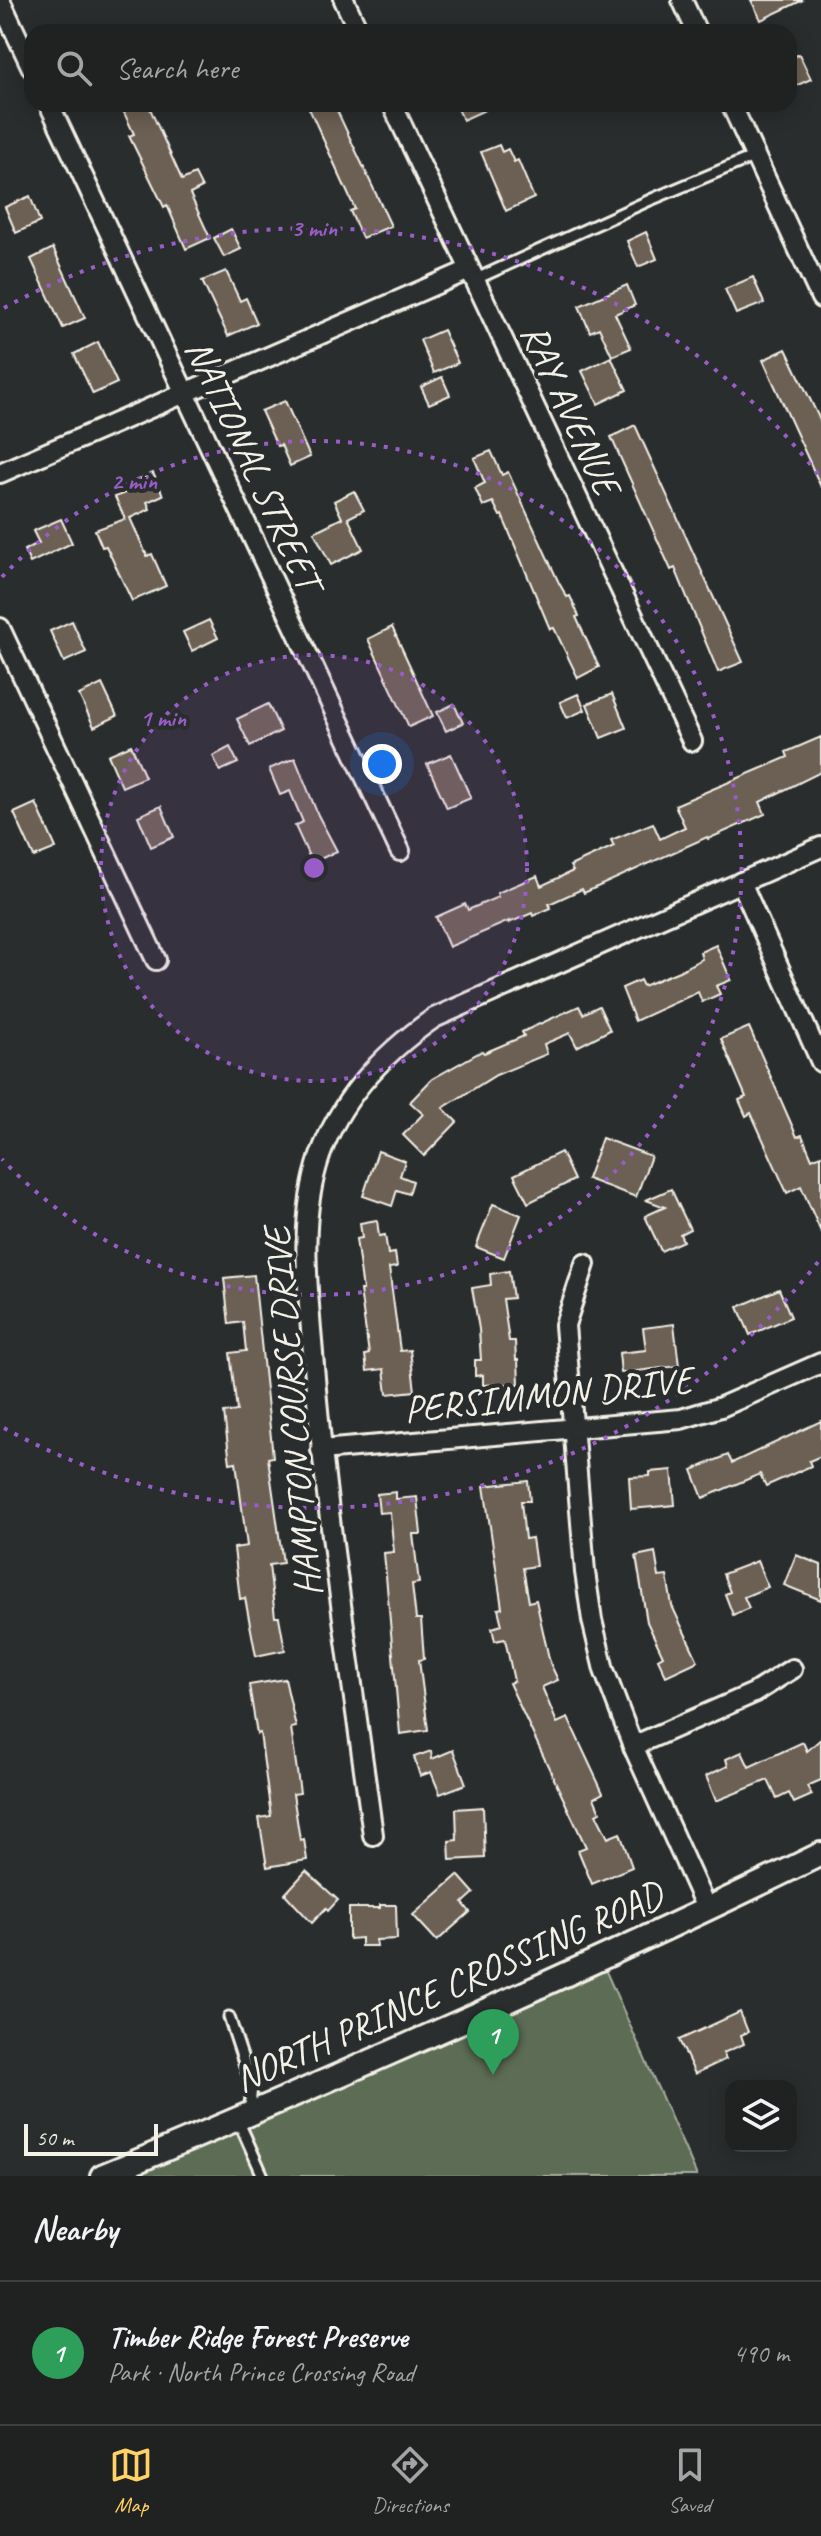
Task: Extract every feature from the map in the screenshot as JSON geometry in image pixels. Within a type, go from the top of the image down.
[{"type":"street","points":[[0,0],[24,51]]},
{"type":"street","points":[[344,0],[355,24]]},
{"type":"street","points":[[682,0],[693,24]]},
{"type":"street","name":"NATIONAL STREET","points":[[53,112],[400,851]]},
{"type":"street","name":"RAY AVENUE","points":[[396,112],[692,741]]},
{"type":"street","points":[[735,112],[821,298]]},
{"type":"street","points":[[0,473],[184,393],[471,275]]},
{"type":"street","points":[[0,628],[156,960]]},
{"type":"street","name":"HAMPTON COURSE DRIVE","points":[[373,1835],[321,1450],[306,1228],[321,1155],[339,1118],[362,1082],[390,1052],[434,1018],[821,847]]},
{"type":"street","points":[[741,882],[821,1062]]},
{"type":"street","points":[[585,1264],[565,1325],[585,1572],[592,1620],[604,1670],[633,1746],[707,1910]]},
{"type":"street","name":"PERSIMMON DRIVE","points":[[321,1450],[659,1423],[699,1415],[821,1363]]},
{"type":"street","points":[[633,1746],[754,1693],[792,1669]]},
{"type":"street","name":"NORTH PRINCE CROSSING ROAD","points":[[102,2176],[243,2117],[707,1910],[821,1854]]},
{"type":"lane","points":[[471,275],[755,156]]},
{"type":"lane","points":[[229,2017],[252,2087],[243,2117],[263,2176]]},
{"type":"green space","points":[[600,1958],[697,2176],[107,2176]]},
{"type":"building","points":[[751,0],[803,0],[761,20]]},
{"type":"building","points":[[797,55],[811,79],[797,85]]},
{"type":"building","points":[[124,112],[152,112],[182,180],[195,174],[202,188],[190,194],[210,238],[186,249],[167,205],[164,207],[129,136],[134,134]]},
{"type":"building","points":[[311,112],[338,112],[391,226],[362,238],[350,211],[355,209]]},
{"type":"building","points":[[460,112],[480,112],[463,120]]},
{"type":"building","points":[[499,145],[502,152],[508,149],[514,162],[518,160],[534,198],[506,211],[481,152]]},
{"type":"building","points":[[30,196],[40,222],[16,233],[5,207]]},
{"type":"building","points":[[231,229],[241,249],[224,257],[214,238]]},
{"type":"building","points":[[646,232],[657,259],[638,267],[627,241]]},
{"type":"building","points":[[53,248],[85,318],[63,328],[31,259]]},
{"type":"building","points":[[226,271],[240,301],[246,298],[257,323],[228,336],[202,281]]},
{"type":"building","points":[[753,277],[764,303],[736,314],[725,289]]},
{"type":"building","points":[[627,285],[635,305],[615,314],[631,348],[612,356],[599,328],[590,332],[579,306]]},
{"type":"building","points":[[443,330],[458,363],[434,373],[420,340]]},
{"type":"building","points":[[98,342],[117,383],[93,394],[74,354]]},
{"type":"building","points":[[786,349],[821,422],[821,487],[763,360]]},
{"type":"building","points":[[611,357],[627,390],[598,404],[582,371]]},
{"type":"building","points":[[442,377],[450,395],[429,404],[421,387]]},
{"type":"building","points":[[285,401],[310,457],[290,466],[261,411]]},
{"type":"building","points":[[635,425],[743,662],[718,672],[675,568],[671,570],[611,437]]},
{"type":"building","points":[[491,451],[502,475],[508,472],[559,583],[567,597],[570,596],[599,667],[578,678],[554,628],[550,629],[502,515],[493,502],[483,506],[475,488],[485,483],[474,458]]},
{"type":"building","points":[[153,473],[163,495],[147,502],[150,509],[130,518],[147,556],[152,554],[166,586],[132,601],[95,530],[125,519],[115,497],[132,490],[129,484]]},
{"type":"building","points":[[354,491],[364,510],[348,518],[363,549],[331,565],[314,532],[342,518],[334,501]]},
{"type":"building","points":[[61,519],[72,543],[30,563],[24,550],[39,543],[33,531]]},
{"type":"building","points":[[209,620],[218,638],[192,651],[183,632]]},
{"type":"building","points":[[72,621],[86,652],[64,662],[50,631]]},
{"type":"building","points":[[392,627],[433,716],[409,727],[368,639]]},
{"type":"building","points":[[102,684],[117,716],[94,727],[79,695]]},
{"type":"building","points":[[578,694],[585,710],[567,718],[560,702]]},
{"type":"building","points":[[612,694],[626,728],[601,738],[587,704]]},
{"type":"building","points":[[268,704],[281,731],[250,746],[237,719]]},
{"type":"building","points":[[454,704],[463,723],[446,731],[437,712]]},
{"type":"building","points":[[821,737],[821,772],[760,802],[765,814],[584,893],[582,889],[549,904],[551,908],[533,916],[532,913],[509,921],[449,947],[436,917],[465,904],[468,910],[498,897],[497,893],[537,876],[541,886],[573,871],[570,866],[614,846],[611,840],[653,823],[660,839],[685,827],[675,805],[788,757],[786,752]]},
{"type":"building","points":[[131,745],[145,777],[122,787],[108,755]]},
{"type":"building","points":[[230,747],[238,763],[220,771],[213,756]]},
{"type":"building","points":[[451,754],[471,798],[447,808],[427,764]]},
{"type":"building","points":[[295,758],[318,815],[337,851],[312,863],[295,826],[303,822],[290,791],[280,795],[269,769]]},
{"type":"building","points":[[36,803],[56,848],[34,857],[14,813]]},
{"type":"building","points":[[161,806],[174,837],[151,847],[138,816]]},
{"type":"building","points":[[716,945],[731,980],[716,986],[720,994],[702,1002],[698,992],[635,1021],[622,988],[640,980],[643,986],[679,971],[702,959],[700,952]]},
{"type":"building","points":[[579,1006],[583,1014],[599,1006],[610,1030],[577,1047],[570,1033],[544,1044],[547,1054],[496,1075],[443,1108],[457,1122],[424,1156],[403,1135],[423,1114],[410,1102],[432,1079],[482,1051],[484,1053],[524,1036],[522,1032]]},
{"type":"building","points":[[749,1027],[797,1137],[802,1135],[812,1159],[821,1155],[821,1232],[801,1186],[787,1193],[751,1113],[746,1116],[739,1100],[746,1097],[721,1039]]},
{"type":"building","points":[[602,1138],[651,1156],[636,1197],[587,1179]]},
{"type":"building","points":[[378,1151],[405,1161],[400,1176],[413,1181],[409,1194],[397,1190],[392,1206],[363,1196]]},
{"type":"building","points":[[561,1152],[574,1180],[528,1203],[514,1175]]},
{"type":"building","points":[[671,1189],[690,1229],[680,1234],[683,1241],[661,1251],[645,1216],[665,1207],[646,1200]]},
{"type":"building","points":[[493,1204],[521,1215],[504,1258],[476,1247]]},
{"type":"building","points":[[377,1220],[379,1236],[385,1235],[388,1254],[395,1253],[397,1267],[389,1268],[400,1351],[410,1350],[415,1391],[387,1394],[384,1369],[367,1371],[365,1355],[369,1354],[356,1239],[362,1238],[360,1223]]},
{"type":"building","points":[[509,1271],[513,1298],[503,1299],[509,1341],[515,1341],[519,1384],[483,1385],[483,1375],[475,1376],[475,1360],[481,1360],[472,1288],[491,1285],[490,1274]]},
{"type":"building","points":[[254,1275],[273,1457],[268,1458],[283,1563],[269,1565],[275,1617],[279,1617],[285,1650],[256,1656],[245,1598],[240,1599],[234,1548],[247,1546],[236,1462],[230,1463],[224,1413],[237,1411],[230,1353],[246,1351],[243,1322],[229,1324],[224,1278]]},
{"type":"building","points":[[779,1289],[791,1317],[750,1335],[738,1307]]},
{"type":"building","points":[[674,1324],[679,1366],[621,1373],[619,1353],[646,1350],[643,1328]]},
{"type":"building","points":[[821,1421],[821,1456],[809,1461],[811,1466],[766,1486],[760,1474],[703,1498],[692,1470],[728,1455],[732,1463]]},
{"type":"building","points":[[672,1470],[675,1505],[631,1509],[629,1477]]},
{"type":"building","points":[[528,1481],[530,1501],[521,1501],[525,1539],[532,1538],[536,1566],[523,1568],[529,1602],[536,1600],[550,1663],[558,1680],[542,1687],[557,1723],[568,1718],[603,1793],[594,1798],[600,1812],[596,1814],[608,1838],[620,1833],[632,1867],[592,1884],[578,1850],[586,1847],[509,1683],[514,1681],[505,1639],[495,1641],[492,1628],[502,1625],[498,1609],[502,1608],[484,1486]]},
{"type":"building","points":[[396,1492],[396,1499],[417,1497],[421,1534],[413,1534],[419,1583],[412,1584],[416,1619],[421,1619],[424,1659],[419,1660],[428,1730],[400,1734],[384,1553],[394,1552],[390,1512],[379,1513],[377,1494]]},
{"type":"building","points":[[655,1552],[659,1577],[667,1576],[672,1606],[698,1661],[666,1676],[658,1659],[663,1656],[647,1622],[636,1556]]},
{"type":"building","points":[[796,1555],[821,1565],[821,1600],[784,1585]]},
{"type":"building","points":[[757,1561],[768,1587],[744,1597],[749,1608],[733,1615],[725,1594],[730,1592],[723,1574]]},
{"type":"building","points":[[285,1679],[296,1727],[291,1728],[300,1793],[293,1794],[300,1840],[304,1839],[307,1860],[267,1867],[259,1818],[271,1816],[260,1733],[257,1734],[249,1685]]},
{"type":"building","points":[[821,1739],[821,1780],[807,1786],[812,1795],[794,1803],[789,1793],[777,1799],[768,1780],[716,1801],[706,1776],[728,1766],[726,1759],[742,1752],[749,1767],[803,1742],[807,1751]]},
{"type":"building","points":[[453,1750],[466,1784],[440,1794],[431,1772],[420,1776],[414,1757],[431,1751],[432,1759]]},
{"type":"building","points":[[483,1807],[485,1858],[450,1860],[449,1841],[457,1840],[456,1809]]},
{"type":"building","points":[[306,1871],[338,1900],[312,1923],[285,1894]]},
{"type":"building","points":[[458,1875],[474,1893],[463,1903],[470,1912],[437,1941],[413,1915]]},
{"type":"building","points":[[380,1905],[396,1905],[397,1939],[376,1940],[377,1946],[361,1946],[361,1938],[349,1939],[349,1908],[380,1908]]},
{"type":"building","points":[[740,2012],[748,2032],[741,2035],[744,2044],[723,2053],[726,2059],[695,2074],[679,2040]]},
{"type":"place","name":"Timber Ridge Forest Preserve","points":[[493,2075]]}]
